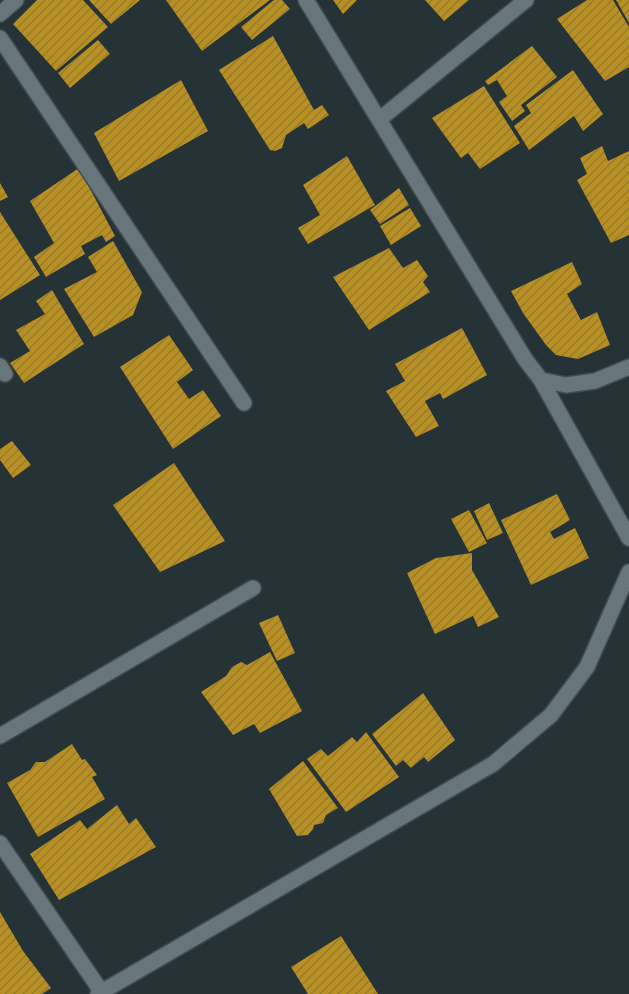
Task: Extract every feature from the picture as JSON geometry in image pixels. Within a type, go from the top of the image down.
[{"type":"street","points":[[0,14],[16,0]]},
{"type":"street","points":[[306,0],[525,359],[541,380],[629,538]]},
{"type":"street","points":[[380,119],[526,0]]},
{"type":"street","points":[[0,38],[244,404]]},
{"type":"street","points":[[541,380],[566,385],[595,381],[629,367]]},
{"type":"street","points":[[0,843],[101,993],[493,764],[551,715],[587,667],[629,572]]},
{"type":"street","points":[[0,736],[253,588]]},
{"type":"building","points":[[37,0],[83,0],[108,27],[56,71],[13,24]]},
{"type":"building","points":[[89,0],[140,0],[111,24]]},
{"type":"building","points":[[166,0],[270,0],[202,51]]},
{"type":"building","points":[[274,0],[282,0],[290,9],[252,40],[241,27]]},
{"type":"building","points":[[333,0],[357,0],[343,14]]},
{"type":"building","points":[[425,0],[469,0],[444,21]]},
{"type":"building","points":[[587,0],[613,0],[629,27],[629,67],[605,81],[557,19]]},
{"type":"building","points":[[616,0],[629,0],[629,23]]},
{"type":"building","points":[[273,36],[314,110],[322,105],[329,115],[308,129],[304,123],[286,135],[282,148],[275,151],[270,150],[219,70]]},
{"type":"building","points":[[98,40],[110,54],[70,88],[58,73]]},
{"type":"building","points":[[532,46],[557,77],[521,105],[525,111],[512,121],[499,102],[507,96],[497,80],[488,85],[485,81]]},
{"type":"building","points":[[573,70],[603,114],[583,131],[574,116],[529,150],[514,126],[531,113],[526,105]]},
{"type":"building","points":[[181,80],[208,131],[119,181],[94,133]]},
{"type":"building","points":[[484,86],[520,143],[480,169],[468,153],[461,158],[432,118]]},
{"type":"building","points":[[602,146],[608,161],[629,151],[629,235],[611,243],[577,180],[587,174],[580,158]]},
{"type":"building","points":[[347,156],[375,205],[308,244],[298,228],[320,215],[303,185]]},
{"type":"building","points":[[79,168],[115,236],[106,242],[102,235],[81,246],[85,254],[46,277],[34,257],[54,243],[30,201]]},
{"type":"building","points":[[0,183],[8,197],[0,201]]},
{"type":"building","points":[[399,188],[409,205],[380,224],[370,210]]},
{"type":"building","points":[[410,208],[421,226],[391,245],[380,226]]},
{"type":"building","points":[[0,212],[40,275],[0,300]]},
{"type":"building","points":[[113,241],[142,292],[133,315],[94,337],[64,289],[97,272],[88,257]]},
{"type":"building","points":[[389,248],[403,268],[417,260],[428,276],[423,282],[430,292],[369,330],[333,277]]},
{"type":"building","points":[[572,262],[582,284],[567,294],[581,320],[597,312],[610,345],[578,359],[556,355],[546,345],[523,313],[511,291]]},
{"type":"building","points":[[52,290],[84,344],[24,383],[10,363],[30,351],[16,330],[45,314],[36,301]]},
{"type":"building","points":[[462,328],[487,375],[443,399],[440,393],[425,401],[439,426],[416,437],[386,391],[405,381],[395,364]]},
{"type":"building","points":[[169,335],[193,370],[177,382],[189,399],[203,390],[221,416],[173,449],[120,367]]},
{"type":"building","points":[[12,441],[31,465],[13,478],[0,460],[0,449]]},
{"type":"building","points":[[174,463],[225,541],[160,572],[113,505]]},
{"type":"building","points":[[557,494],[570,520],[550,532],[554,539],[575,528],[589,558],[531,585],[501,520]]},
{"type":"building","points":[[489,503],[503,533],[487,540],[474,511]]},
{"type":"building","points":[[469,510],[487,543],[469,552],[451,519]]},
{"type":"building","points":[[472,553],[472,570],[499,617],[478,627],[473,616],[435,634],[407,573],[436,558]]},
{"type":"building","points":[[278,615],[295,653],[277,661],[259,623]]},
{"type":"building","points":[[270,652],[302,711],[260,733],[254,724],[233,735],[201,692],[226,676],[232,667],[241,662],[247,665]]},
{"type":"building","points":[[423,693],[455,740],[428,762],[424,757],[411,768],[403,760],[396,766],[372,734]]},
{"type":"building","points":[[366,732],[399,777],[346,812],[307,759],[321,749],[328,756],[352,737],[357,742]]},
{"type":"building","points":[[72,744],[82,760],[85,759],[97,775],[92,777],[105,799],[38,837],[7,783],[30,770],[36,762],[45,762]]},
{"type":"building","points":[[303,761],[338,808],[326,815],[323,823],[314,825],[308,835],[297,836],[269,789]]},
{"type":"building","points":[[117,805],[129,824],[136,818],[156,847],[59,900],[30,854],[80,820],[87,829]]},
{"type":"building","points":[[0,912],[23,951],[51,988],[42,994],[0,994]]},
{"type":"building","points":[[341,936],[378,994],[308,994],[291,967]]}]
